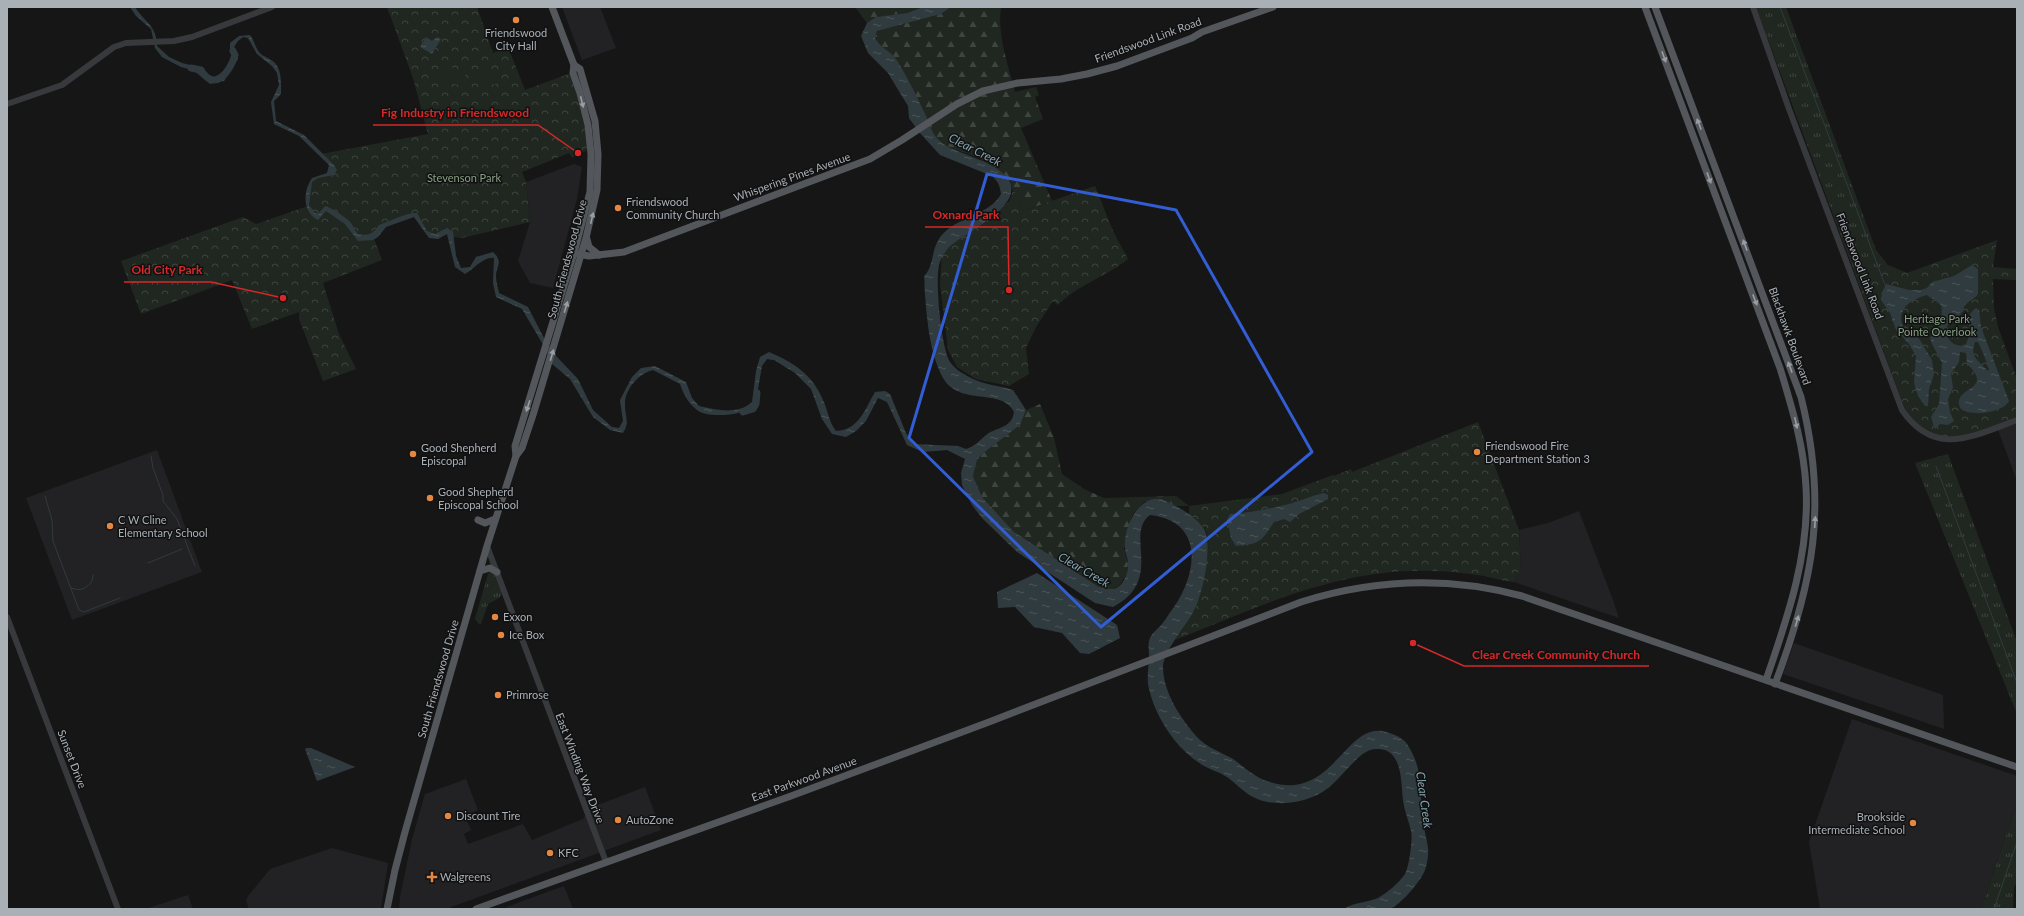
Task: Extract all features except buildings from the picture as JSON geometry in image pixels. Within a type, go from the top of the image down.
[{"type":"main road","name":"South Friendswood Drive","points":[[387,909],[393,876],[405,832],[495,519],[516,456],[522,448],[558,333],[578,254],[586,214],[591,178],[588,125],[573,72],[574,64],[552,7]]},
{"type":"main road","name":"Friendswood Link Road","points":[[940,115],[966,98],[995,87],[1018,83],[1061,79],[1117,66],[1192,38],[1202,32],[1273,7]]},
{"type":"main road","name":"Blackhawk Boulevard","points":[[1645,7],[1780,368],[1795,417],[1801,447],[1806,488],[1801,559],[1793,596],[1766,680]]},
{"type":"main road","name":"Blackhawk Boulevard","points":[[1656,7],[1801,397],[1808,427],[1813,458],[1816,509],[1811,561],[1802,606],[1775,684]]},
{"type":"main road","points":[[1655,32],[1664,30]]},
{"type":"main road","name":"South Friendswood Drive","points":[[516,456],[515,446],[553,324],[578,254],[586,238],[597,190],[597,138],[587,90],[580,69],[574,64]]},
{"type":"main road","points":[[1674,85],[1684,82]]},
{"type":"main road","name":"Whispering Pines Avenue","points":[[578,254],[599,255],[631,250],[858,164],[902,140],[940,115]]},
{"type":"main road","points":[[1722,213],[1731,209]]},
{"type":"main road","points":[[586,238],[589,247],[599,255]]},
{"type":"main road","points":[[1741,265],[1751,261]]},
{"type":"main road","points":[[478,520],[485,523],[495,519]]},
{"type":"main road","points":[[1801,559],[1811,561]]},
{"type":"main road","points":[[480,571],[490,568],[497,572]]},
{"type":"main road","name":"East Parkwood Avenue","points":[[476,909],[791,796],[1301,602],[1350,589],[1402,582],[1453,583],[1490,588],[1522,596],[2017,767]]},
{"type":"main road","points":[[1782,633],[1792,637]]},
{"type":"street","points":[[7,104],[62,85],[114,47],[126,43],[174,41],[205,32],[272,7]]},
{"type":"street","name":"Friendswood Link Road","points":[[1753,7],[1789,109],[1902,410],[1914,426],[1923,432],[1942,439],[1954,440],[1970,437],[2017,420]]},
{"type":"street","name":"East Winding Way Drive","points":[[487,546],[606,862]]},
{"type":"street","name":"Sunset Drive","points":[[7,617],[118,909]]},
{"type":"highlighted area","points":[[987,174],[1176,210],[1312,452],[1101,627],[909,438]]},
{"type":"shaded area","points":[[562,7],[600,7],[616,48],[582,60]]},
{"type":"shaded area","points":[[574,164],[582,167],[577,199],[553,288],[530,283],[518,261],[530,222],[526,182]]},
{"type":"shaded area","points":[[2017,423],[2017,481],[1998,430]]},
{"type":"shaded area","points":[[157,450],[202,572],[72,620],[26,498]]},
{"type":"shaded area","points":[[1579,511],[1619,618],[1514,582],[1517,572],[1521,572],[1519,530],[1548,523]]},
{"type":"shaded area","points":[[1794,643],[1943,695],[1944,729],[1783,674]]},
{"type":"shaded area","name":"Brookside Intermediate School","points":[[1852,719],[2017,776],[2017,804],[1981,909],[1820,909],[1809,842]]},
{"type":"shaded area","points":[[466,779],[478,810],[465,816],[471,830],[464,834],[468,844],[523,824],[532,840],[583,819],[590,808],[645,787],[661,830],[446,909],[399,909],[400,897],[412,839],[425,794]]},
{"type":"shaded area","points":[[332,848],[388,863],[381,909],[249,909],[246,901],[248,896],[270,869]]},
{"type":"shaded area","points":[[564,886],[573,909],[502,909],[520,902]]},
{"type":"shaded area","points":[[188,895],[193,909],[145,909]]},
{"type":"green space","name":"Stevenson Park","points":[[387,7],[477,7],[493,53],[508,47],[525,90],[571,73],[585,123],[587,134],[586,151],[572,157],[569,153],[522,172],[526,182],[530,222],[462,238],[452,237],[450,234],[444,233],[437,237],[430,234],[413,214],[384,225],[373,236],[382,260],[323,283],[339,334],[356,369],[323,381],[299,319],[299,312],[252,329],[232,280],[141,314],[121,261],[243,217],[256,224],[308,206],[309,190],[312,182],[335,171],[321,154],[428,134],[413,78]]},
{"type":"green space","points":[[855,7],[923,7],[907,13],[876,17],[867,23]]},
{"type":"green space","points":[[951,7],[1001,7],[1000,18],[1002,39],[1015,92],[1036,87],[1039,95],[1035,97],[1043,119],[1021,128],[1052,201],[1023,211],[1017,194],[1013,191],[1009,181],[994,166],[942,143],[936,137],[923,117],[896,60],[875,38],[877,31],[941,14]]},
{"type":"green space","points":[[1756,7],[1786,7],[1876,250],[1888,265],[1855,274]]},
{"type":"green space","points":[[447,65],[466,74],[460,86],[441,78]]},
{"type":"green space","points":[[482,68],[499,76],[495,85],[478,77]]},
{"type":"green space","points":[[1095,186],[1113,231],[1128,259],[1083,286],[1058,305],[1053,301],[1036,327],[1026,348],[1029,374],[1009,386],[976,379],[957,367],[948,350],[940,284],[942,252],[956,238],[1009,202],[1013,191],[1017,194],[1023,211]]},
{"type":"green space","name":"Heritage Park Pointe Overlook","points":[[1997,240],[1993,267],[2017,269],[2016,280],[1993,279],[1994,308],[1998,327],[2017,379],[2017,417],[1971,434],[1957,437],[1944,436],[1930,432],[1918,423],[1905,409],[1855,274],[1888,265],[1907,273]]},
{"type":"green space","points":[[1040,404],[1054,438],[1062,474],[1084,489],[1104,498],[1176,496],[1189,506],[1176,506],[1166,501],[1144,502],[1133,514],[1124,548],[1128,564],[1127,574],[1119,586],[1112,590],[1099,587],[1014,532],[982,497],[973,476],[977,460],[982,454],[1020,425],[1026,410]]},
{"type":"green space","points":[[1478,422],[1519,530],[1521,573],[1517,572],[1514,582],[1478,575],[1444,571],[1396,572],[1363,576],[1300,592],[1268,603],[1175,640],[1187,622],[1196,602],[1207,562],[1208,538],[1205,529],[1189,514],[1189,506],[1282,494],[1351,469],[1352,472]]},
{"type":"green space","points":[[1948,454],[2017,642],[2017,714],[1915,463]]},
{"type":"green space","points":[[491,571],[494,573],[502,594],[499,598],[488,604],[481,624],[479,624],[475,619],[488,574]]},
{"type":"green space","points":[[2017,804],[2017,881],[2014,888],[2013,909],[1981,909]]},
{"type":"water","points":[[130,7],[135,7],[149,24],[155,33],[157,46],[169,57],[182,63],[194,66],[213,81],[220,79],[234,59],[230,50],[230,43],[239,36],[250,35],[259,52],[275,63],[279,70],[281,78],[281,94],[274,101],[276,121],[304,135],[334,165],[337,170],[334,175],[318,178],[312,182],[309,205],[315,213],[318,214],[325,206],[328,207],[349,221],[358,234],[365,235],[373,232],[379,225],[412,213],[417,213],[427,231],[435,234],[447,228],[453,232],[456,256],[461,268],[470,267],[476,257],[493,252],[499,261],[496,277],[499,293],[528,307],[544,338],[557,357],[578,379],[593,410],[612,427],[619,428],[623,421],[620,400],[632,377],[641,368],[655,366],[686,382],[692,398],[699,406],[720,410],[734,410],[740,409],[752,402],[756,371],[760,357],[769,352],[794,365],[814,383],[819,391],[830,420],[836,431],[844,430],[856,423],[875,392],[885,391],[890,394],[906,433],[913,444],[958,446],[966,449],[974,445],[990,432],[1007,424],[1013,417],[1014,412],[1008,405],[1000,400],[960,392],[950,387],[943,378],[932,348],[927,315],[924,276],[928,271],[935,248],[941,236],[953,226],[990,206],[1001,194],[1000,189],[992,176],[940,155],[919,132],[909,118],[908,106],[888,73],[868,53],[861,36],[867,23],[876,17],[907,13],[923,7],[951,7],[941,14],[877,31],[875,38],[896,59],[936,137],[945,145],[985,162],[1003,174],[1011,185],[1010,196],[991,218],[948,248],[939,265],[938,273],[938,299],[942,329],[944,343],[950,362],[960,372],[975,380],[1013,390],[1026,410],[1020,425],[982,454],[977,460],[973,476],[982,497],[1014,532],[1099,587],[1109,589],[1115,589],[1118,587],[1126,576],[1128,561],[1125,552],[1125,540],[1129,523],[1145,502],[1153,499],[1161,499],[1172,504],[1201,524],[1207,537],[1208,547],[1206,572],[1200,597],[1189,619],[1170,647],[1163,667],[1166,686],[1179,714],[1197,737],[1214,750],[1233,759],[1264,780],[1286,785],[1305,783],[1320,775],[1356,741],[1368,733],[1381,731],[1396,735],[1407,744],[1418,769],[1423,822],[1428,848],[1426,868],[1423,875],[1410,892],[1394,907],[1384,910],[1344,909],[1382,896],[1400,880],[1405,874],[1408,865],[1411,846],[1411,831],[1404,804],[1401,777],[1397,761],[1393,755],[1387,751],[1374,749],[1365,752],[1331,785],[1319,794],[1295,802],[1277,803],[1253,797],[1227,777],[1201,764],[1181,747],[1166,728],[1155,706],[1148,684],[1149,641],[1151,636],[1174,607],[1188,579],[1191,564],[1191,550],[1188,538],[1180,527],[1168,519],[1150,515],[1143,523],[1141,534],[1141,571],[1137,584],[1128,596],[1113,607],[1095,603],[1017,552],[982,518],[972,505],[962,485],[961,473],[965,459],[947,450],[923,452],[907,445],[887,402],[878,398],[866,421],[856,431],[846,437],[832,434],[822,419],[811,389],[795,373],[774,360],[767,359],[762,366],[755,406],[743,412],[726,415],[702,413],[691,405],[680,384],[653,370],[648,372],[633,383],[627,394],[625,405],[627,422],[623,433],[610,430],[593,417],[570,379],[552,364],[545,348],[522,309],[496,297],[493,283],[494,258],[483,261],[465,274],[455,267],[447,234],[438,239],[429,238],[414,217],[386,227],[378,237],[373,240],[358,241],[345,224],[326,211],[318,220],[309,212],[306,195],[309,183],[312,178],[327,173],[329,165],[299,136],[274,124],[271,102],[279,85],[277,73],[272,66],[257,54],[248,38],[243,37],[234,47],[238,59],[224,81],[210,84],[193,70],[181,67],[162,57],[155,48],[151,29],[136,16]]},
{"type":"water","points":[[426,37],[432,41],[437,37],[441,39],[432,54],[420,47]]},
{"type":"water","points":[[1972,265],[1978,269],[1978,294],[1966,304],[1960,315],[1947,326],[1946,334],[1952,343],[1965,346],[1970,333],[1970,314],[1976,308],[1979,310],[1981,327],[2009,401],[2006,405],[1994,411],[1972,413],[1961,409],[1959,402],[1961,396],[1975,384],[1977,380],[1975,373],[1967,364],[1966,353],[1960,352],[1959,362],[1951,374],[1953,388],[1948,399],[1950,412],[1954,421],[1948,425],[1940,424],[1935,429],[1931,417],[1939,404],[1942,363],[1930,338],[1944,318],[1941,317],[1941,305],[1927,295],[1920,297],[1905,307],[1901,317],[1905,331],[1918,337],[1932,360],[1934,374],[1929,389],[1928,406],[1925,406],[1918,396],[1914,383],[1916,356],[1909,344],[1896,330],[1890,313],[1881,300],[1886,284],[1909,290],[1921,290],[1927,288],[1932,282],[1954,276]],"holes":[[[1975,342],[1978,342],[1987,363],[1988,371],[1974,355],[1973,351]]]},
{"type":"water","points":[[1324,493],[1328,495],[1328,499],[1299,514],[1290,522],[1284,519],[1274,522],[1263,538],[1255,543],[1236,546],[1231,538],[1227,520],[1230,514],[1274,508]]},
{"type":"water","points":[[1037,573],[1117,625],[1120,638],[1089,654],[1080,653],[1062,633],[1034,627],[1015,607],[998,608],[997,592]]},
{"type":"water","points":[[311,748],[355,767],[317,781],[305,749]]},
{"type":"waterway","points":[[1780,7],[1885,285]]},
{"type":"waterway","points":[[191,68],[201,70],[206,77],[212,80],[217,80],[226,73],[230,67],[235,55],[233,51]]},
{"type":"waterway","points":[[743,412],[753,409],[756,404],[757,393]]},
{"type":"waterway","points":[[151,456],[153,468],[163,495],[163,501],[177,519],[195,566]]},
{"type":"waterway","points":[[1936,466],[2017,683]]},
{"type":"waterway","points":[[45,496],[52,520],[53,541],[79,610],[84,612],[120,598]]},
{"type":"waterway","points":[[148,563],[182,549]]},
{"type":"waterway","points":[[71,588],[78,590],[88,586],[92,581],[93,575]]},
{"type":"waterway","points":[[1994,909],[2017,842]]},
{"type":"place","name":"Friendswood City Hall","points":[[516,20]]},
{"type":"place","name":"Fig Industry in Friendswood","points":[[578,153]]},
{"type":"place","name":"Friendswood Community Church","points":[[618,208]]},
{"type":"place","name":"Oxnard Park","points":[[1009,290]]},
{"type":"place","name":"Old City Park","points":[[283,298]]},
{"type":"place","name":"Friendswood Fire Department Station 3","points":[[1477,452]]},
{"type":"place","name":"Good Shepherd Episcopal","points":[[413,454]]},
{"type":"place","name":"Good Shepherd Episcopal School","points":[[430,498]]},
{"type":"place","name":"C W Cline Elementary School","points":[[110,526]]},
{"type":"place","name":"Exxon","points":[[495,617]]},
{"type":"place","name":"Ice Box","points":[[501,635]]},
{"type":"place","name":"Clear Creek Community Church","points":[[1413,643]]},
{"type":"place","name":"Primrose","points":[[498,695]]},
{"type":"place","name":"Discount Tire","points":[[448,816]]},
{"type":"place","name":"AutoZone","points":[[618,820]]},
{"type":"place","name":"Brookside Intermediate School","points":[[1913,823]]},
{"type":"place","name":"KFC","points":[[550,853]]},
{"type":"place","name":"Walgreens","points":[[432,877]]},
{"type":"water label","name":"Clear Creek","points":[[975,150]]},
{"type":"water label","name":"Clear Creek","points":[[1084,570]]},
{"type":"water label","name":"Clear Creek","points":[[1424,800]]}]
